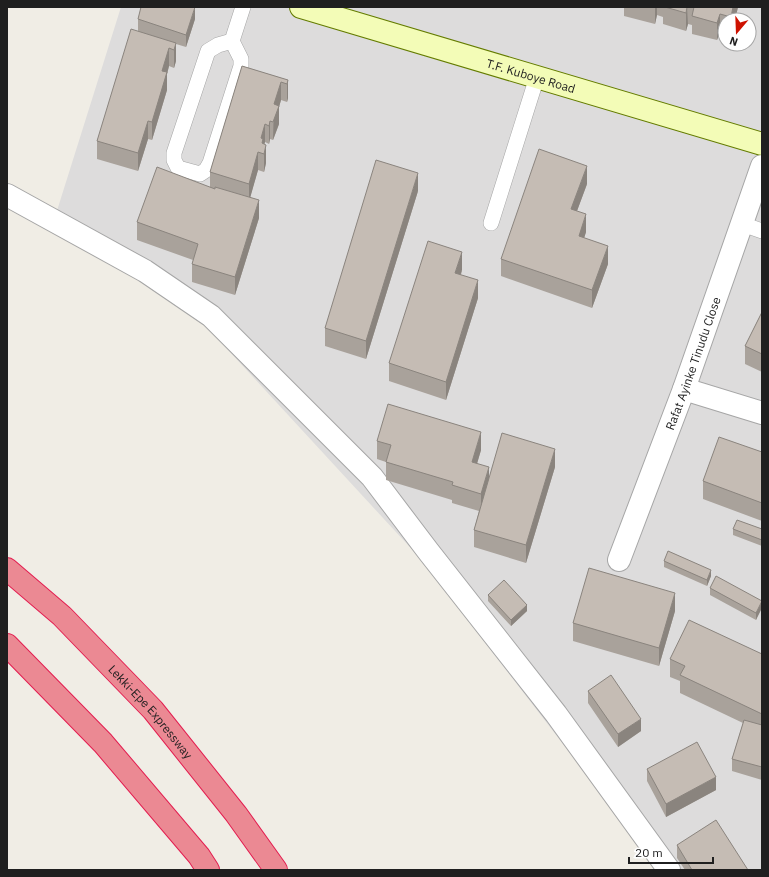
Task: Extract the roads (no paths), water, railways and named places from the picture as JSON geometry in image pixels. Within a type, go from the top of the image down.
[{"type":"highway","name":"Lekki-Epe Expressway","points":[[7,569],[62,616],[153,710],[236,814],[276,870]]},
{"type":"highway","points":[[7,645],[103,743],[199,856],[208,870]]},
{"type":"street","name":"T.F. Kuboye Road","points":[[301,7],[762,144]]},
{"type":"street","name":"Rafat Ayinke Tinudu Close","points":[[619,560],[684,389],[752,227],[762,166]]},
{"type":"street","points":[[7,195],[145,271],[211,316],[372,477],[556,714],[669,870]]},
{"type":"street","points":[[684,389],[762,413]]},
{"type":"lane","points":[[232,41],[218,45],[208,51],[174,153],[174,160],[178,168],[200,174],[206,170],[210,163],[241,66],[241,59],[232,41],[243,7]]},
{"type":"lane","points":[[491,223],[538,77]]}]
